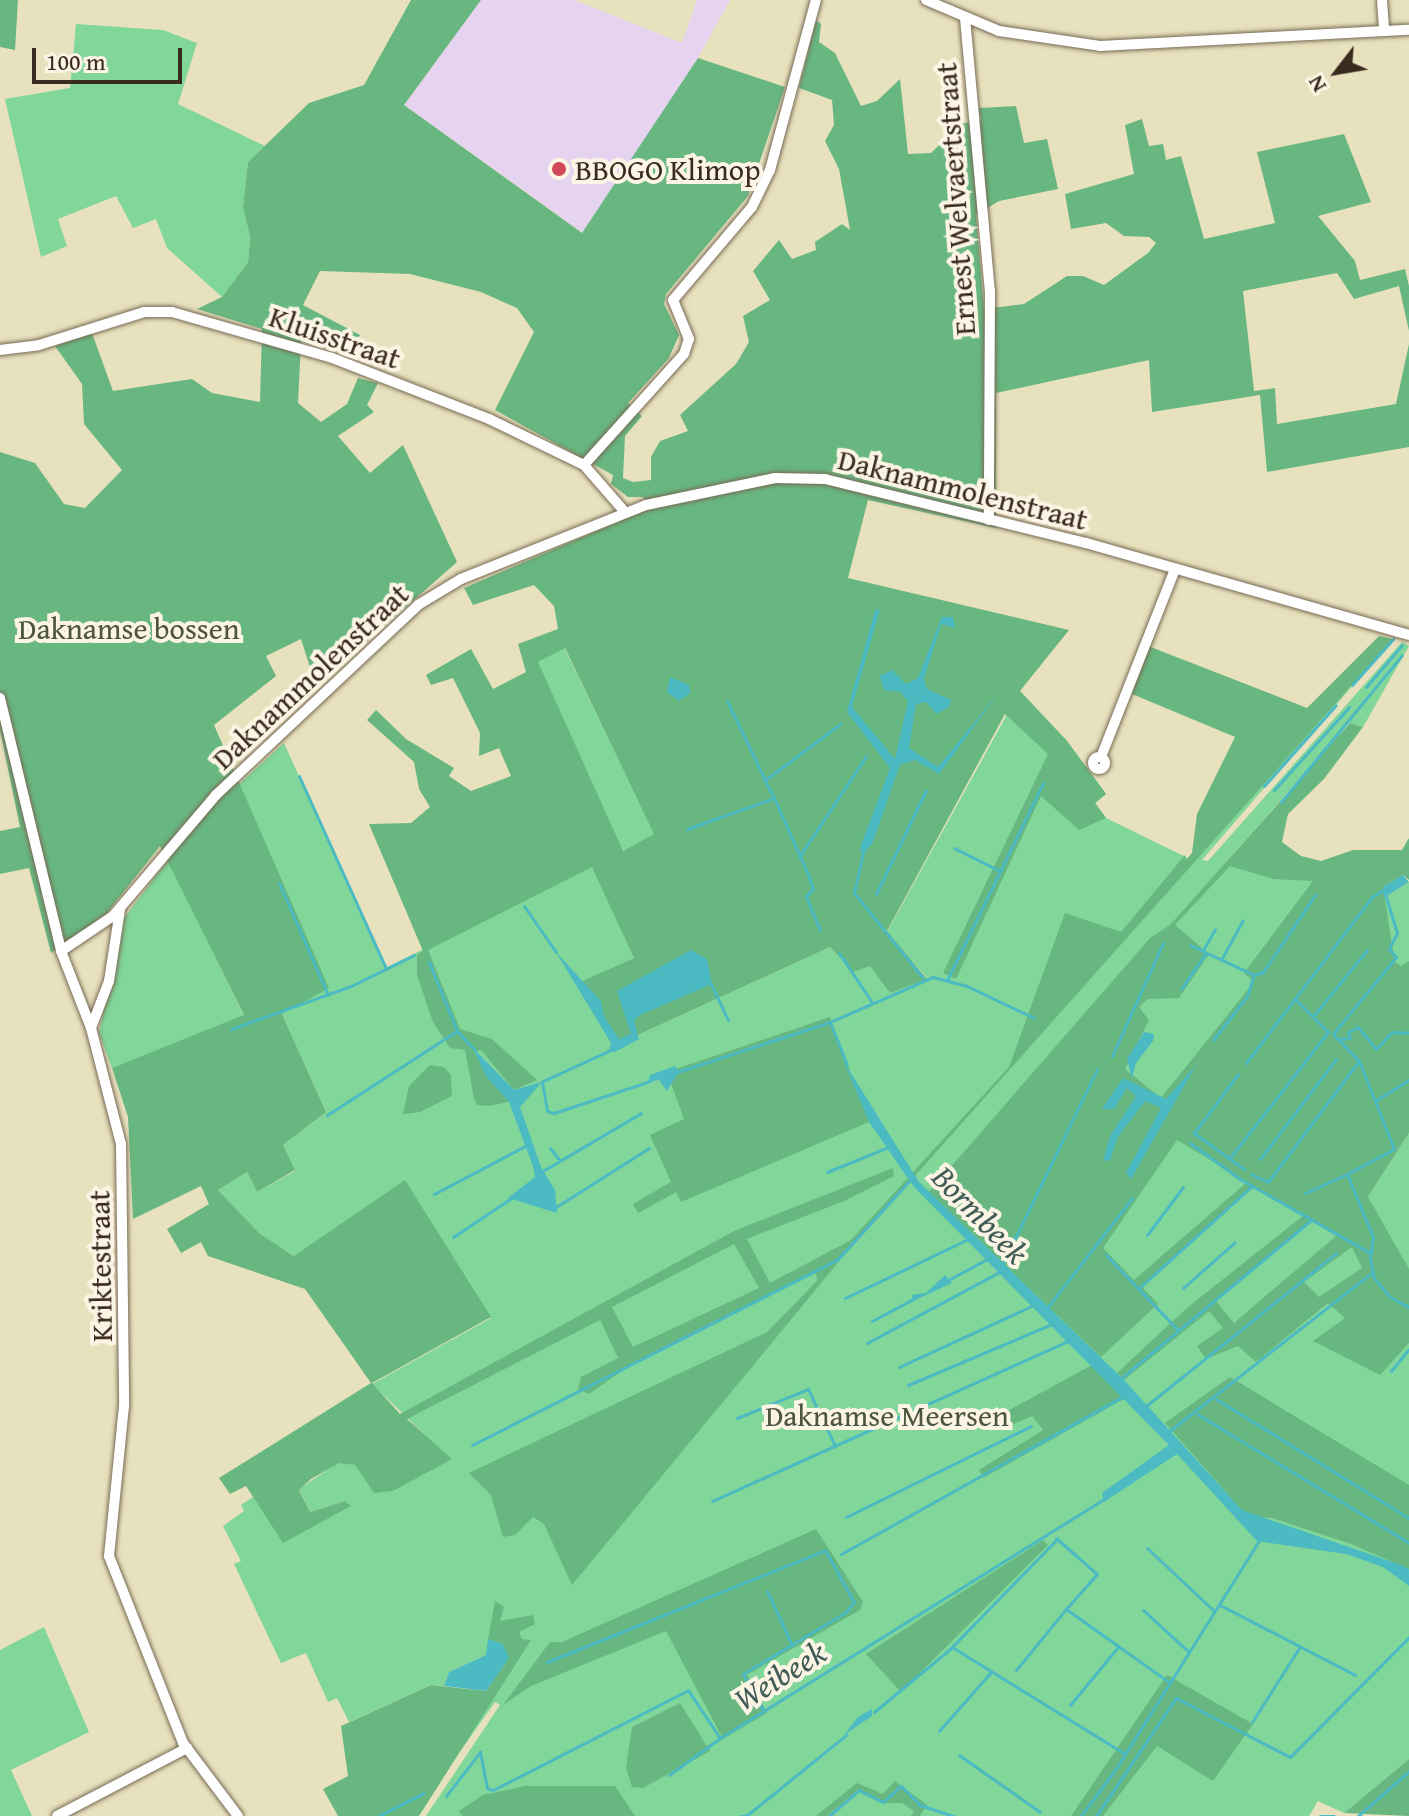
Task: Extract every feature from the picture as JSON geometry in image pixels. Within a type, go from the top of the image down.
[{"type":"street","points":[[584,465],[684,354],[689,339],[673,300],[752,207],[770,170],[816,0]]},
{"type":"street","points":[[926,0],[944,3],[965,18],[999,31],[1100,46],[1409,30]]},
{"type":"street","points":[[1382,0],[1384,31]]},
{"type":"street","name":"Ernest Welvaertstraat","points":[[965,18],[990,283],[989,520]]},
{"type":"street","name":"Kluisstraat","points":[[0,350],[39,345],[144,312],[172,312],[332,358],[489,419],[584,465],[624,511]]},
{"type":"street","name":"Daknammolenstraat","points":[[61,951],[121,906],[216,795],[418,605],[461,579],[624,511],[796,476],[989,520],[1409,635]]},
{"type":"street","points":[[1101,757],[1175,569]]},
{"type":"street","name":"Kriktestraat","points":[[0,698],[61,951],[91,1028],[121,1144],[124,1406],[109,1556],[187,1748],[238,1816]]},
{"type":"street","points":[[91,1028],[109,981],[121,906]]},
{"type":"street","points":[[57,1816],[187,1748]]},
{"type":"shaded area","name":"BBOGO Klimop","points":[[481,0],[574,0],[682,43],[697,0],[730,0],[698,58],[583,233],[404,105]]},
{"type":"green space","points":[[0,0],[18,0],[15,50],[0,47]]},
{"type":"green space","name":"Daknamse bossen","points":[[411,0],[481,0],[404,105],[582,233],[698,58],[785,87],[748,196],[666,294],[664,304],[679,335],[669,358],[628,403],[642,416],[625,436],[623,478],[633,482],[651,480],[651,457],[660,441],[688,431],[680,415],[736,364],[749,342],[743,316],[770,300],[753,271],[779,240],[792,259],[816,250],[815,242],[842,224],[850,230],[839,169],[825,141],[834,125],[832,100],[799,88],[816,20],[821,24],[819,42],[835,53],[861,106],[877,101],[900,79],[908,154],[931,153],[961,124],[981,120],[979,108],[1016,106],[1024,143],[1047,139],[1058,189],[999,201],[976,215],[984,309],[1024,304],[1067,276],[1083,276],[1104,285],[1148,253],[1156,243],[1149,237],[1124,236],[1106,223],[1071,229],[1065,194],[1134,174],[1125,125],[1142,119],[1149,146],[1163,144],[1166,160],[1181,156],[1204,239],[1275,223],[1257,152],[1344,134],[1371,202],[1318,216],[1355,261],[1360,280],[1405,269],[1409,286],[1409,331],[1399,286],[1354,299],[1337,273],[1243,291],[1254,391],[1275,388],[1277,424],[1396,404],[1409,344],[1409,447],[1267,472],[1260,395],[1152,412],[1149,360],[996,393],[996,528],[868,500],[848,578],[1069,630],[1020,691],[1067,741],[1106,794],[1095,803],[1106,818],[1079,830],[1041,796],[956,979],[943,973],[1048,754],[1005,714],[887,931],[927,979],[890,993],[870,966],[853,972],[830,947],[616,1045],[578,983],[634,958],[592,867],[428,950],[460,1029],[492,1039],[537,1080],[514,1090],[481,1050],[474,1052],[509,1102],[489,1106],[477,1105],[474,1098],[465,1050],[450,1048],[433,1022],[417,975],[417,955],[423,951],[369,824],[411,823],[430,807],[419,789],[414,762],[367,720],[376,710],[406,739],[454,768],[449,776],[471,791],[511,776],[499,748],[479,756],[480,733],[453,678],[431,685],[426,675],[471,649],[493,689],[526,672],[518,644],[558,629],[554,606],[534,585],[473,605],[464,588],[648,509],[643,497],[628,497],[611,484],[613,475],[495,410],[534,332],[517,308],[481,292],[410,274],[320,271],[303,305],[360,335],[351,355],[301,342],[298,403],[321,422],[347,404],[358,378],[378,383],[367,405],[374,412],[338,436],[370,473],[403,445],[457,562],[316,686],[301,639],[266,656],[276,676],[214,725],[329,988],[282,1014],[326,1112],[283,1145],[295,1170],[257,1192],[247,1172],[218,1190],[259,1233],[294,1256],[405,1180],[491,1317],[372,1383],[400,1414],[734,1231],[893,1168],[894,1176],[844,1201],[747,1239],[770,1283],[851,1240],[1009,1067],[1065,913],[1121,932],[1185,855],[1186,860],[1192,853],[1197,814],[1235,737],[1132,694],[1148,646],[1307,708],[1379,636],[1393,639],[841,1259],[572,1585],[544,1524],[533,1517],[515,1535],[503,1537],[491,1495],[469,1473],[767,1332],[817,1281],[816,1273],[631,1364],[589,1394],[578,1389],[581,1377],[618,1358],[600,1320],[407,1419],[452,1459],[393,1491],[374,1493],[355,1465],[339,1463],[311,1479],[299,1490],[310,1512],[345,1501],[351,1506],[283,1543],[246,1486],[230,1494],[219,1478],[371,1383],[305,1289],[208,1256],[201,1242],[181,1253],[167,1229],[209,1204],[201,1186],[133,1219],[128,1117],[112,1068],[244,1015],[160,846],[106,914],[51,953],[29,868],[0,874],[0,831],[20,827],[0,730],[0,452],[35,463],[64,504],[85,508],[122,470],[84,424],[82,384],[55,346],[92,333],[113,391],[192,379],[212,393],[260,402],[262,329],[197,309],[222,297],[248,262],[250,237],[243,207],[248,162],[309,103],[364,85]],"holes":[[[565,648],[654,834],[623,851],[538,662]],[[734,1244],[759,1288],[633,1347],[612,1307]]]},
{"type":"green space","points":[[76,24],[163,30],[197,43],[178,104],[265,146],[248,162],[243,207],[250,237],[248,262],[222,297],[167,248],[156,219],[133,228],[116,196],[58,219],[67,246],[41,257],[5,99],[70,88]]},
{"type":"green space","name":"Daknamse Meersen","points":[[1393,639],[1202,860],[1208,861],[1402,642],[1409,646],[1363,727],[1349,723],[1226,862],[1345,871],[1368,1197],[1409,1133],[1409,1759],[1344,1813],[1318,1801],[1309,1816],[426,1816],[500,1705],[495,1702],[457,1756],[491,1699],[486,1655],[449,1672],[444,1686],[431,1685],[349,1722],[337,1698],[328,1702],[306,1653],[281,1663],[234,1564],[241,1561],[223,1526],[244,1511],[241,1505],[253,1497],[284,1542],[345,1501],[310,1512],[299,1489],[339,1462],[356,1465],[367,1478],[451,1460],[372,1384],[491,1318],[294,1256],[259,1233],[218,1190],[247,1172],[257,1192],[295,1171],[283,1145],[326,1112],[282,1014],[328,987],[239,784],[284,743],[385,968],[593,866],[634,958],[579,983],[616,1045],[830,947],[853,972],[870,965],[927,978],[887,932],[1020,691],[1067,741],[1106,794],[1095,803],[1106,818],[1194,861]]},
{"type":"green space","points":[[564,647],[655,835],[622,851],[537,661]]},
{"type":"green space","points":[[1350,723],[1363,727],[1324,779],[1288,814],[1282,842],[1301,856],[1321,861],[1353,850],[1402,850],[1409,838],[1409,880],[1403,875],[1383,887],[1395,962],[1401,966],[1409,961],[1409,1133],[1368,1197],[1409,1269],[1409,1343],[1380,1375],[1313,1341],[1345,1318],[1328,1303],[1256,1362],[1238,1346],[1206,1359],[1197,1346],[1223,1328],[1209,1311],[1124,1380],[1117,1373],[1188,1307],[1304,1215],[1255,1186],[1142,1287],[1158,1304],[1101,1357],[929,1192],[1150,938],[1170,925]],"holes":[[[1230,866],[1273,879],[1313,881],[1244,973],[1254,982],[1161,1098],[1125,1069],[1149,1020],[1139,1007],[1148,999],[1179,998],[1209,954],[1175,925]],[[1177,1140],[1247,1182],[1134,1280],[1103,1248]],[[1313,1221],[1336,1236],[1234,1323],[1216,1301]],[[1352,1247],[1362,1268],[1319,1297],[1304,1282]]]},
{"type":"green space","points":[[168,860],[244,1016],[112,1068],[99,1033],[121,922]]},
{"type":"green space","points":[[1409,882],[1409,961],[1401,967],[1395,962],[1384,898]]},
{"type":"green space","points":[[830,1017],[869,1122],[681,1202],[676,1192],[638,1213],[633,1204],[671,1182],[650,1135],[684,1119],[667,1072]]},
{"type":"green space","points":[[430,1065],[444,1067],[451,1075],[452,1096],[420,1112],[403,1114],[409,1086]]},
{"type":"green space","points":[[1092,1365],[1124,1399],[983,1478],[979,1470],[1043,1430],[1032,1416],[1005,1428],[1004,1413]]},
{"type":"green space","points":[[1230,1377],[1409,1485],[1409,1569],[1351,1544],[1272,1518],[1250,1517],[1242,1510],[1165,1423]]},
{"type":"green space","points":[[816,1529],[863,1602],[860,1610],[747,1675],[767,1713],[723,1739],[666,1631],[531,1686],[503,1705],[550,1642],[562,1642]]},
{"type":"green space","points":[[1043,1540],[1048,1545],[901,1692],[866,1654]]},
{"type":"green space","points":[[495,1601],[504,1607],[500,1621],[533,1615],[535,1624],[519,1632],[522,1639],[531,1640],[419,1816],[338,1816],[323,1789],[348,1776],[341,1726],[431,1685],[486,1691],[509,1658],[503,1644],[488,1639]]},
{"type":"green space","points":[[44,1627],[89,1732],[11,1770],[32,1816],[0,1816],[0,1650]]},
{"type":"green space","points":[[1167,1675],[1253,1724],[1213,1781],[1157,1746],[1103,1816],[1071,1816]]},
{"type":"green space","points":[[680,1703],[710,1751],[643,1788],[632,1787],[626,1768],[632,1727]]},
{"type":"green space","points":[[1409,1759],[1409,1816],[1344,1813]]},
{"type":"green space","points":[[895,1781],[927,1805],[920,1816],[911,1816],[914,1811],[902,1803],[881,1803],[857,1791],[827,1816],[816,1816],[857,1783],[883,1794]]},
{"type":"green space","points":[[525,1786],[615,1786],[635,1816],[462,1816],[459,1811],[483,1795]]},
{"type":"water","points":[[946,606],[942,617],[953,617],[955,628],[941,624],[924,679],[927,689],[951,700],[949,707],[936,714],[926,702],[916,704],[909,748],[938,767],[1000,691],[939,774],[915,760],[900,765],[872,844],[862,856],[860,848],[890,768],[847,712],[875,610],[880,609],[852,707],[895,759],[908,701],[900,692],[884,690],[880,676],[892,670],[906,684],[918,678]]},
{"type":"water","points":[[670,677],[689,685],[690,693],[679,701],[667,692]]},
{"type":"water","points":[[1403,875],[1409,882],[1384,898],[1383,887]]},
{"type":"water","points":[[691,950],[707,959],[712,984],[638,1016],[634,1021],[639,1039],[615,1052],[609,1051],[611,1043],[556,952],[601,1001],[604,1016],[619,1039],[631,1034],[617,991]]},
{"type":"water","points":[[1144,1032],[1154,1034],[1153,1041],[1136,1063],[1132,1078],[1127,1059]]},
{"type":"water","points":[[473,1048],[514,1090],[542,1082],[520,1107],[541,1167],[555,1190],[557,1213],[508,1198],[535,1177],[533,1166],[509,1102],[486,1076]]},
{"type":"water","points":[[844,1062],[919,1182],[1124,1380],[1242,1510],[1401,1565],[1409,1569],[1409,1586],[1383,1567],[1346,1554],[1257,1541],[1177,1454],[1104,1502],[1102,1493],[1169,1445],[914,1187],[869,1122]]},
{"type":"water","points":[[1196,1065],[1131,1179],[1126,1173],[1161,1108],[1145,1101],[1118,1137],[1110,1160],[1103,1161],[1110,1136],[1136,1096],[1127,1088],[1114,1109],[1102,1109],[1123,1078],[1166,1099]]},
{"type":"water","points":[[675,1066],[679,1071],[667,1091],[659,1080],[648,1082],[650,1075]]},
{"type":"water","points":[[945,1275],[952,1283],[913,1301],[912,1295],[926,1293]]},
{"type":"water","points":[[488,1639],[503,1644],[509,1658],[486,1691],[444,1686],[449,1672],[486,1655]]},
{"type":"water","points":[[872,1709],[872,1716],[844,1735],[858,1717]]},
{"type":"waterway","points":[[1352,685],[1393,639]]},
{"type":"waterway","points":[[1366,687],[1402,645]]},
{"type":"waterway","points":[[1281,802],[1402,655]]},
{"type":"waterway","points":[[727,701],[765,780],[840,724]]},
{"type":"waterway","points":[[1264,786],[1336,705]]},
{"type":"waterway","points":[[1274,790],[1349,707]]},
{"type":"waterway","points":[[799,857],[866,756]]},
{"type":"waterway","points":[[299,776],[386,969]]},
{"type":"waterway","points":[[687,829],[774,798],[765,781]]},
{"type":"waterway","points":[[947,980],[1043,783]]},
{"type":"waterway","points":[[876,894],[926,790]]},
{"type":"waterway","points":[[774,798],[808,874],[813,889],[806,896],[820,930]]},
{"type":"waterway","points":[[954,848],[1000,871]]},
{"type":"waterway","points":[[863,853],[854,893],[923,978]]},
{"type":"waterway","points":[[279,883],[328,995]]},
{"type":"waterway","points":[[1246,1063],[1372,897],[1383,890]]},
{"type":"waterway","points":[[1190,945],[1254,975],[1263,972],[1315,895]]},
{"type":"waterway","points":[[1386,897],[1397,933],[1389,949],[1396,957],[1333,1034],[1359,1061],[1394,1149],[1347,1174],[1373,1237],[1370,1258],[1374,1278],[1390,1297],[1409,1307]]},
{"type":"waterway","points":[[524,906],[556,952]]},
{"type":"waterway","points":[[1222,958],[1243,920]]},
{"type":"waterway","points":[[1203,950],[1215,929]]},
{"type":"waterway","points":[[1112,1056],[1163,943]]},
{"type":"waterway","points":[[1314,1015],[1367,950]]},
{"type":"waterway","points":[[839,953],[871,1001]]},
{"type":"waterway","points":[[1181,989],[1206,953]]},
{"type":"waterway","points":[[231,1029],[351,986],[414,955]]},
{"type":"waterway","points":[[429,962],[457,1031],[475,1050]]},
{"type":"waterway","points":[[1213,1040],[1247,996],[1254,975]]},
{"type":"waterway","points":[[830,1022],[933,977],[967,986],[1034,1018]]},
{"type":"waterway","points":[[710,982],[728,1020]]},
{"type":"waterway","points":[[1229,1159],[1328,1032],[1295,999]]},
{"type":"waterway","name":"Bormbeek","points":[[677,1072],[830,1022],[847,1065]]},
{"type":"waterway","points":[[1339,1039],[1350,1038],[1348,1032],[1358,1027],[1376,1049],[1392,1032],[1409,1033]]},
{"type":"waterway","points":[[327,1115],[457,1031]]},
{"type":"waterway","points":[[543,1081],[613,1049]]},
{"type":"waterway","points":[[1260,1159],[1336,1059]]},
{"type":"waterway","points":[[1251,1174],[1268,1182],[1359,1061]]},
{"type":"waterway","points":[[1001,1267],[1097,1069]]},
{"type":"waterway","points":[[1238,1074],[1194,1133],[1244,1169]]},
{"type":"waterway","points":[[1375,1101],[1409,1080]]},
{"type":"waterway","name":"Bormbeek","points":[[542,1082],[547,1111],[554,1113],[650,1081]]},
{"type":"waterway","points":[[541,1172],[641,1113]]},
{"type":"waterway","points":[[1190,1143],[1240,1179],[1370,1253]]},
{"type":"waterway","points":[[434,1194],[529,1144]]},
{"type":"waterway","points":[[550,1148],[560,1161]]},
{"type":"waterway","points":[[556,1207],[649,1148]]},
{"type":"waterway","points":[[827,1172],[886,1148]]},
{"type":"waterway","points":[[1305,1193],[1347,1174]]},
{"type":"waterway","points":[[472,1445],[837,1260],[912,1178]]},
{"type":"waterway","points":[[1138,1289],[1252,1186]]},
{"type":"waterway","points":[[1147,1235],[1183,1187]]},
{"type":"waterway","points":[[453,1237],[513,1197]]},
{"type":"waterway","points":[[1047,1308],[1132,1198]]},
{"type":"waterway","points":[[1119,1380],[1311,1220]]},
{"type":"waterway","points":[[845,1298],[968,1239]]},
{"type":"waterway","points":[[1183,1288],[1235,1242]]},
{"type":"waterway","points":[[1146,1406],[1336,1253]]},
{"type":"waterway","points":[[1106,1255],[1178,1330]]},
{"type":"waterway","points":[[950,1279],[989,1258]]},
{"type":"waterway","points":[[867,1343],[1001,1271]]},
{"type":"waterway","points":[[1168,1432],[1373,1272]]},
{"type":"waterway","points":[[872,1321],[915,1298]]},
{"type":"waterway","points":[[899,1367],[1034,1305]]},
{"type":"waterway","points":[[908,1385],[1052,1324]]},
{"type":"waterway","points":[[712,1501],[1070,1340]]},
{"type":"waterway","points":[[1391,1371],[1409,1349]]},
{"type":"waterway","points":[[737,1418],[808,1389],[835,1446]]},
{"type":"waterway","points":[[841,1554],[1124,1396]]},
{"type":"waterway","points":[[1216,1399],[1409,1518]]},
{"type":"waterway","points":[[1197,1414],[1409,1543]]},
{"type":"waterway","points":[[846,1517],[1031,1426]]},
{"type":"waterway","name":"Weibeek","points":[[446,1796],[480,1752],[487,1788],[493,1790],[688,1690],[720,1738],[1103,1500]]},
{"type":"waterway","points":[[1056,1538],[1097,1574],[1066,1609],[1170,1683]]},
{"type":"waterway","points":[[874,1712],[949,1650],[1057,1539]]},
{"type":"waterway","points":[[1081,1816],[1117,1767],[1259,1541]]},
{"type":"waterway","points":[[1147,1548],[1214,1611]]},
{"type":"waterway","points":[[547,1662],[825,1550],[854,1602],[846,1612],[743,1674],[764,1712]]},
{"type":"waterway","points":[[767,1591],[792,1645]]},
{"type":"waterway","points":[[1220,1605],[1355,1675]]},
{"type":"waterway","points":[[1016,1670],[1066,1609]]},
{"type":"waterway","points":[[1143,1610],[1189,1652]]},
{"type":"waterway","points":[[1096,1816],[1176,1698],[1290,1757],[1409,1637]]},
{"type":"waterway","points":[[952,1647],[1125,1754]]},
{"type":"waterway","points":[[1070,1705],[1118,1647]]},
{"type":"waterway","points":[[1252,1722],[1299,1648]]},
{"type":"waterway","points":[[939,1731],[991,1672]]},
{"type":"waterway","points":[[746,1816],[846,1735]]},
{"type":"waterway","points":[[669,1775],[720,1738]]},
{"type":"waterway","points":[[959,1755],[1040,1812]]},
{"type":"waterway","name":"Bormbeek","points":[[1358,1816],[1409,1771]]},
{"type":"waterway","points":[[829,1816],[859,1790],[883,1802],[901,1786],[920,1805],[954,1816]]},
{"type":"waterway","name":"Weibeek","points":[[378,1816],[424,1793]]},
{"type":"waterway","name":"Bormbeek","points":[[1320,1816],[1334,1816]]},
{"type":"place","name":"BBOGO Klimop","points":[[559,169]]}]
